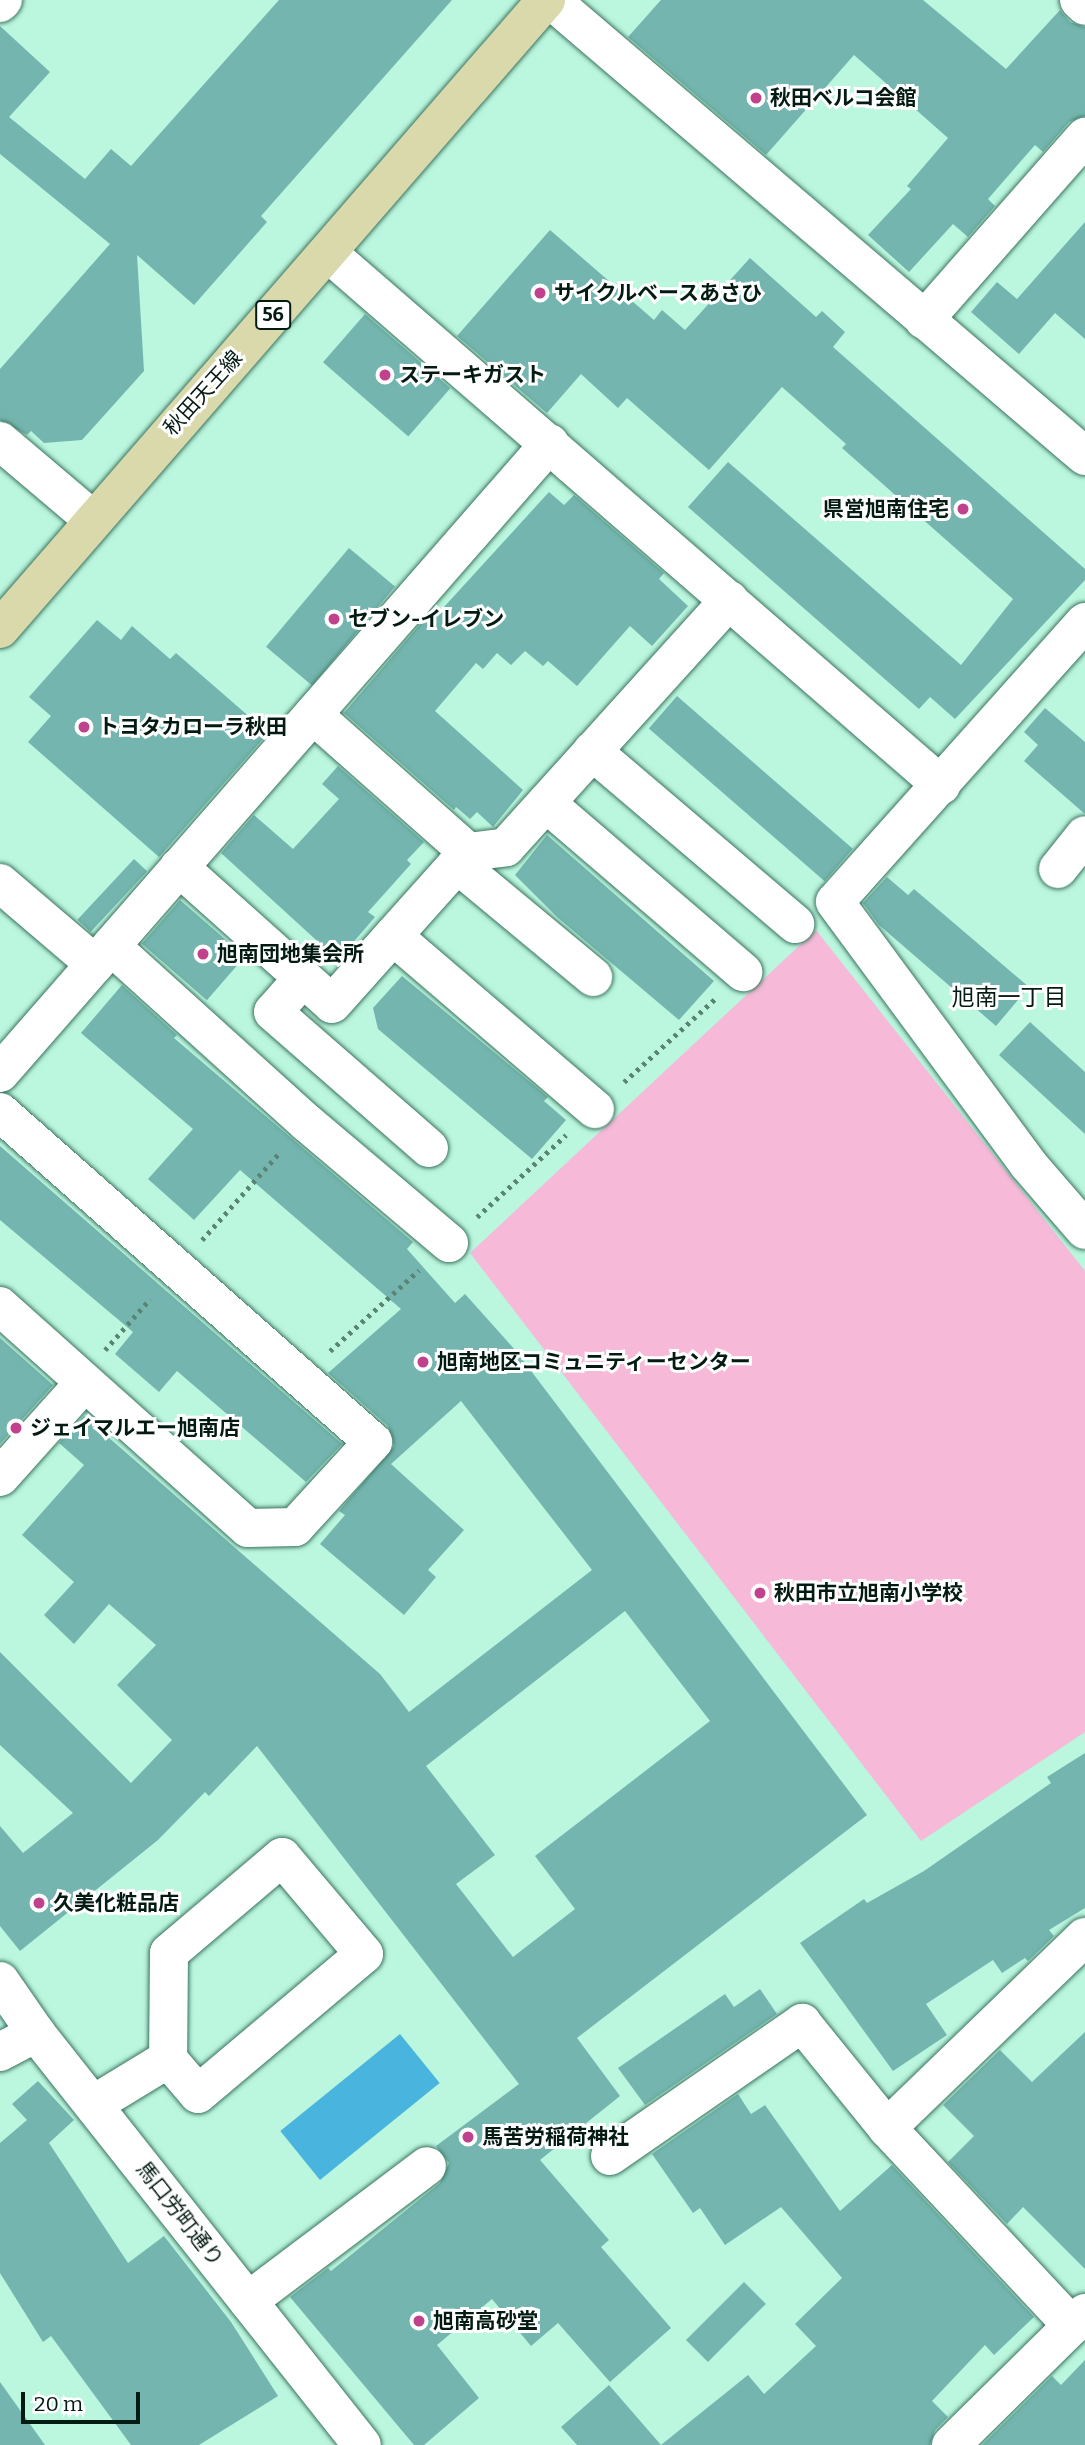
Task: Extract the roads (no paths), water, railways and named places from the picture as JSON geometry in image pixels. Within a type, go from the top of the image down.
[{"type":"main road","name":"秋田天王線","points":[[0,629],[92,519],[548,0]]},
{"type":"street","points":[[548,0],[1085,456]]},
{"type":"street","points":[[1079,0],[1085,6]]},
{"type":"street","points":[[924,320],[1085,137]]},
{"type":"street","points":[[328,253],[941,785]]},
{"type":"street","points":[[0,441],[92,519]]},
{"type":"street","points":[[0,1073],[550,443]]},
{"type":"street","points":[[179,867],[332,1004],[462,858],[506,846],[729,600]]},
{"type":"street","points":[[1085,622],[835,902],[1028,1164],[1085,1230]]},
{"type":"street","points":[[313,715],[462,858],[593,977]]},
{"type":"street","points":[[592,751],[794,924]]},
{"type":"street","points":[[546,803],[743,972]]},
{"type":"street","points":[[1058,869],[1085,835]]},
{"type":"street","points":[[0,883],[103,955],[449,1243]]},
{"type":"street","points":[[393,936],[595,1110]]},
{"type":"street","points":[[303,978],[273,1012],[429,1148]]},
{"type":"street","points":[[0,1112],[373,1442],[295,1527],[248,1528],[0,1306]]},
{"type":"street","points":[[0,1477],[84,1384]]},
{"type":"street","points":[[282,1857],[364,1954],[198,2094],[168,2059],[169,1953],[282,1857]]},
{"type":"street","points":[[887,2128],[1085,1937]]},
{"type":"street","name":"馬口労町通り","points":[[0,1981],[36,2033],[362,2445]]},
{"type":"street","points":[[610,2156],[802,2023],[887,2128],[1079,2320],[951,2445]]},
{"type":"street","points":[[0,2052],[36,2033]]},
{"type":"street","points":[[94,2104],[168,2059]]},
{"type":"street","points":[[247,2301],[427,2166]]},
{"type":"water","points":[[400,2034],[440,2083],[320,2180],[280,2131]]},
{"type":"place","name":"秋田ベルコ会館","points":[[756,98]]},
{"type":"place","name":"サイクルベースあさひ","points":[[540,293]]},
{"type":"place","name":"ステーキガスト","points":[[385,375]]},
{"type":"place","name":"県営旭南住宅","points":[[963,509]]},
{"type":"place","name":"セブン-イレブン","points":[[334,619]]},
{"type":"place","name":"トヨタカローラ秋田","points":[[84,727]]},
{"type":"place","name":"旭南団地集会所","points":[[203,954]]},
{"type":"place","name":"旭南地区コミュニティーセンター","points":[[423,1362]]},
{"type":"place","name":"ジェイマルエー旭南店","points":[[16,1428]]},
{"type":"place","name":"秋田市立旭南小学校","points":[[760,1593]]},
{"type":"place","name":"久美化粧品店","points":[[39,1903]]},
{"type":"place","name":"馬苦労稲荷神社","points":[[468,2137]]},
{"type":"place","name":"旭南高砂堂","points":[[419,2321]]},
{"type":"district","name":"旭南一丁目","points":[[1009,997]]}]
